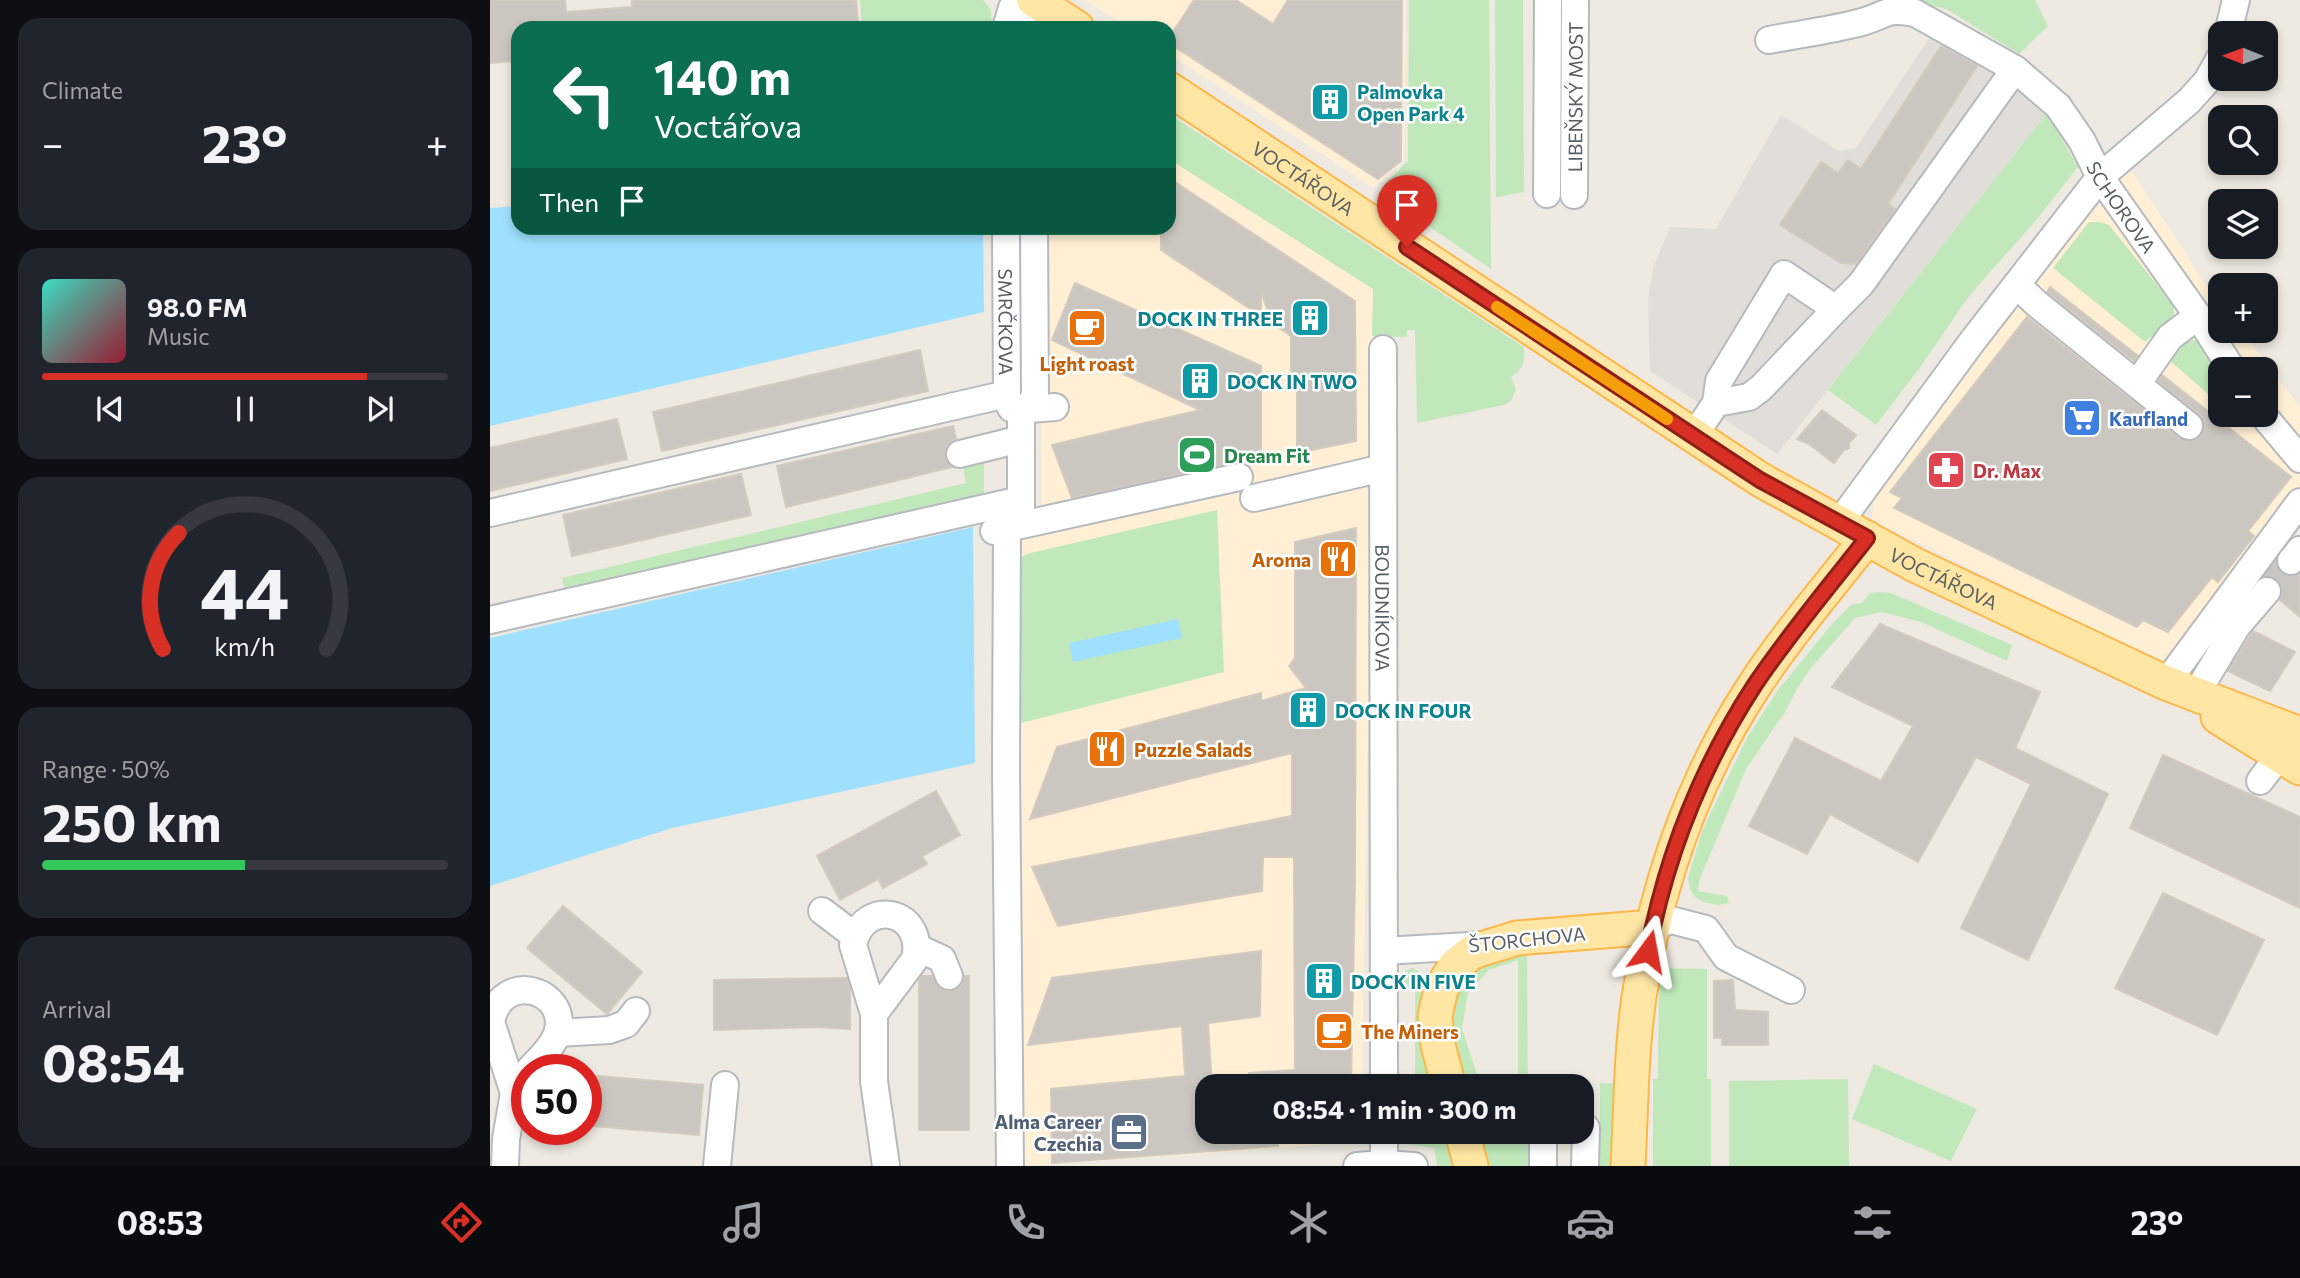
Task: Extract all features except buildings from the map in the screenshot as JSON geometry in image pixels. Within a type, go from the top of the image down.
[{"type":"main road","points":[[1031,9],[1060,21]]},
{"type":"main road","name":"VOCTÁŘOVA","points":[[1176,94],[1760,480],[1915,565],[2181,688],[2285,760]]},
{"type":"main road","points":[[1628,1166],[1639,998],[1653,927],[1678,840],[1691,804],[1727,732],[1853,531]]},
{"type":"main road","name":"ŠTORCHOVA","points":[[1489,945],[1535,936],[1653,927]]},
{"type":"main road","points":[[1446,1074],[1438,1045],[1435,1016],[1441,989],[1455,966],[1472,952],[1489,945]]},
{"type":"main road","points":[[1465,1144],[1471,1166]]},
{"type":"street","name":"LIBEŇSKÝ MOST","points":[[1548,0],[1547,190],[1574,190],[1575,0]]},
{"type":"street","points":[[2231,21],[2236,0]]},
{"type":"street","points":[[1008,21],[1012,8],[1031,9]]},
{"type":"street","name":"SCHOROVA","points":[[1769,40],[1864,21],[1899,9],[1915,13],[2008,77],[2058,106],[2082,141],[2100,177],[2224,357]]},
{"type":"street","points":[[1716,403],[1749,397],[1761,388],[1861,284],[2008,77]]},
{"type":"street","points":[[1853,531],[1971,343],[2100,177],[2189,101],[2208,79]]},
{"type":"street","name":"SMRČKOVA","points":[[1006,235],[1006,394],[1011,408],[1021,410],[1035,397],[1034,235]]},
{"type":"street","points":[[1693,437],[1716,403],[1718,381],[1784,274],[1836,309]]},
{"type":"street","points":[[2017,285],[2189,426]]},
{"type":"street","points":[[2137,384],[2170,337],[2198,316]]},
{"type":"street","name":"BOUDNÍKOVA","points":[[1383,349],[1384,951]]},
{"type":"street","points":[[490,513],[994,397]]},
{"type":"street","points":[[1021,410],[1055,407]]},
{"type":"street","name":"SMRČKOVA","points":[[1010,1166],[1006,834],[1011,521],[1021,439],[1021,410]]},
{"type":"street","points":[[2273,427],[2300,459]]},
{"type":"street","points":[[960,454],[1021,439]]},
{"type":"street","points":[[490,620],[1011,521],[1383,468]]},
{"type":"street","points":[[2181,688],[2300,502]]},
{"type":"street","points":[[2181,688],[2267,591]]},
{"type":"street","points":[[821,911],[855,936]]},
{"type":"street","points":[[874,1014],[915,959],[918,948],[912,929],[897,916],[887,914],[867,919],[855,936],[854,954],[874,1014],[874,1081],[887,1166]]},
{"type":"street","points":[[1653,927],[1671,920],[1706,929],[1726,957],[1791,990]]},
{"type":"street","name":"ŠTORCHOVA","points":[[1384,951],[1489,945]]},
{"type":"street","points":[[918,948],[942,959],[949,976]]},
{"type":"street","points":[[1384,951],[1384,1074]]},
{"type":"street","points":[[511,1065],[491,1022],[498,988],[532,990],[551,1002],[559,1022],[558,1032],[543,1054]]},
{"type":"street","points":[[558,1032],[609,1030],[626,1024],[636,1011]]},
{"type":"street","points":[[718,1166],[725,1085]]},
{"type":"street","points":[[505,1166],[506,1139],[511,1119]]},
{"type":"street","points":[[1384,1144],[1384,1165]]},
{"type":"street","points":[[1543,1144],[1543,1166]]},
{"type":"street","points":[[1570,1166],[1575,1144]]},
{"type":"street","points":[[1581,1144],[1585,1166]]},
{"type":"street","points":[[1357,1166],[1414,1166]]},
{"type":"shaded area","name":"Palmovka Open Park 4","points":[[1085,0],[1406,0],[1404,160],[1374,188],[1176,59],[1176,21],[1118,21]]},
{"type":"shaded area","points":[[1934,31],[2047,113],[1777,454],[1650,371],[1648,300],[1653,268],[1670,227],[1716,229],[1781,115],[1839,151],[1856,148]]},
{"type":"shaded area","points":[[1176,147],[1375,288],[1362,1074],[1195,1074],[1195,1144],[1333,1144],[1026,1166],[1019,1160],[1016,536],[1041,530],[1041,235],[1176,235]]},
{"type":"shaded area","name":"Kaufland","points":[[2129,167],[2208,288],[2208,343],[2250,343],[2261,357],[2208,357],[2208,427],[2278,427],[2278,379],[2300,407],[2300,525],[2189,676],[1872,520],[1874,476]]},
{"type":"green space","points":[[860,0],[983,0],[991,10],[992,21],[862,21]]},
{"type":"green space","points":[[1409,0],[1489,0],[1491,269],[1387,197],[1384,184],[1408,161]]},
{"type":"green space","points":[[1495,0],[1523,0],[1524,192],[1496,197]]},
{"type":"green space","points":[[1911,0],[2035,0],[2048,26],[2019,54],[1948,10]]},
{"type":"green space","points":[[2047,113],[2078,167],[2038,218],[1969,296],[1876,425],[1828,390]]},
{"type":"green space","points":[[1176,119],[1524,347],[1523,364],[1511,377],[1516,389],[1511,401],[1504,405],[1417,423],[1415,330],[1407,330],[1407,337],[1372,336],[1373,289],[1176,163]]},
{"type":"green space","points":[[2089,222],[2109,225],[2174,306],[2174,321],[2145,342],[2053,268]]},
{"type":"green space","points":[[2193,339],[2203,346],[2211,357],[2208,357],[2208,394],[2170,361],[2183,342]]},
{"type":"green space","points":[[984,461],[984,494],[565,590],[562,578],[966,483],[963,465]]},
{"type":"green space","points":[[1217,510],[1224,672],[1017,724],[1019,559],[1026,554]]},
{"type":"green space","points":[[1870,593],[1891,593],[2012,645],[2007,661],[1921,622],[1882,612],[1855,618],[1810,669],[1785,712],[1746,769],[1699,881],[1698,891],[1727,896],[1729,903],[1717,905],[1695,897],[1688,878],[1702,831],[1747,738],[1778,690],[1832,624],[1851,605],[1862,603]]},
{"type":"green space","points":[[1527,950],[1528,1074],[1518,1074],[1518,960],[1489,970],[1468,993],[1462,1028],[1477,1074],[1462,1074],[1452,1035],[1451,1007],[1462,980],[1484,961]]},
{"type":"green space","points":[[1412,968],[1418,971],[1423,979],[1421,1024],[1432,1074],[1415,1074],[1415,990],[1400,989],[1400,977]]},
{"type":"green space","points":[[1659,968],[1707,969],[1707,1079],[1711,1079],[1711,1166],[1653,1166],[1653,1079],[1658,1079]]},
{"type":"green space","points":[[1874,1064],[1977,1109],[1951,1161],[1852,1119]]},
{"type":"green space","points":[[1848,1079],[1849,1166],[1729,1166],[1729,1081]]},
{"type":"green space","points":[[1600,1083],[1620,1084],[1616,1166],[1600,1166]]},
{"type":"green space","points":[[1406,1144],[1447,1144],[1452,1166],[1437,1166],[1434,1148]]},
{"type":"green space","points":[[1479,1144],[1528,1144],[1528,1166],[1484,1166]]},
{"type":"water","points":[[511,206],[511,235],[983,235],[984,312],[490,426],[490,208]]},
{"type":"water","points":[[973,527],[975,763],[672,828],[490,886],[490,638]]},
{"type":"water","points":[[1178,619],[1182,638],[1073,662],[1069,643]]},
{"type":"tunnel","points":[[2267,591],[2291,561]]},
{"type":"slow traffic","points":[[1497,307],[1667,419]]},
{"type":"place","name":"Palmovka Open Park 4","points":[[1330,102]]},
{"type":"place","name":"DOCK IN THREE","points":[[1310,318]]},
{"type":"place","name":"Light roast","points":[[1087,328]]},
{"type":"place","name":"DOCK IN TWO","points":[[1200,381]]},
{"type":"place","name":"Kaufland","points":[[2082,418]]},
{"type":"place","name":"Dream Fit","points":[[1197,455]]},
{"type":"place","name":"Dr. Max","points":[[1946,470]]},
{"type":"place","name":"Aroma","points":[[1338,559]]},
{"type":"place","name":"DOCK IN FOUR","points":[[1308,710]]},
{"type":"place","name":"Puzzle Salads","points":[[1107,749]]},
{"type":"place","name":"DOCK IN FIVE","points":[[1324,981]]},
{"type":"place","name":"The Miners","points":[[1334,1031]]},
{"type":"place","name":"Alma Career Czechia","points":[[1129,1132]]},
{"type":"route","points":[[1407,247],[1760,480],[1867,538],[1776,655],[1733,720],[1691,804],[1678,840],[1648,951]]}]
